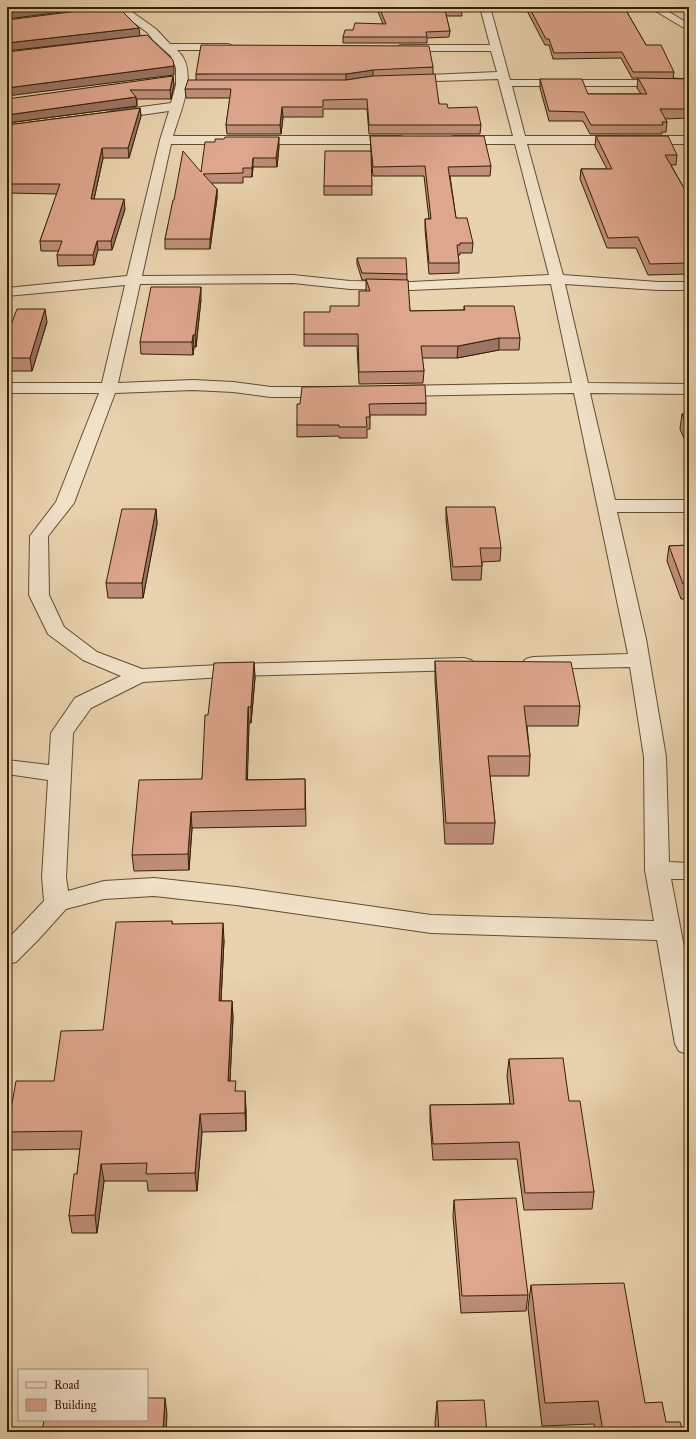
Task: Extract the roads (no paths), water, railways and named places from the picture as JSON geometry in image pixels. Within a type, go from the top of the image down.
[{"type":"street","points":[[486,7],[522,140],[557,279],[580,388],[608,506],[640,660],[655,757],[657,870],[689,1044]]},
{"type":"street","points":[[654,7],[689,28]]},
{"type":"street","points":[[105,11],[119,8],[152,31],[153,39],[167,47],[176,55],[182,68],[176,106],[166,140],[109,388],[65,503],[40,536],[39,595],[55,630],[90,656],[139,676]]},
{"type":"street","points":[[167,47],[238,47]]},
{"type":"street","points":[[387,48],[496,48]]},
{"type":"street","points":[[394,80],[505,79],[689,83]]},
{"type":"street","points":[[179,81],[197,85]]},
{"type":"street","points":[[99,116],[176,106]]},
{"type":"street","points":[[166,140],[411,140]]},
{"type":"street","points":[[442,140],[689,140]]},
{"type":"street","points":[[7,292],[134,280],[293,279],[350,284],[411,286],[557,279],[658,286],[689,286]]},
{"type":"street","points":[[7,388],[109,388],[193,385],[234,387],[271,392],[349,392]]},
{"type":"street","points":[[381,391],[580,388],[689,389]]},
{"type":"street","points":[[608,506],[689,506]]},
{"type":"street","points":[[514,663],[640,660]]},
{"type":"street","points":[[57,903],[54,877],[62,733],[83,703],[139,676],[239,670],[482,664]]},
{"type":"street","points":[[7,767],[60,774]]},
{"type":"street","points":[[657,870],[689,871]]},
{"type":"street","points":[[7,955],[29,934],[57,903],[104,890],[154,887],[236,896],[431,924],[669,931]]}]
